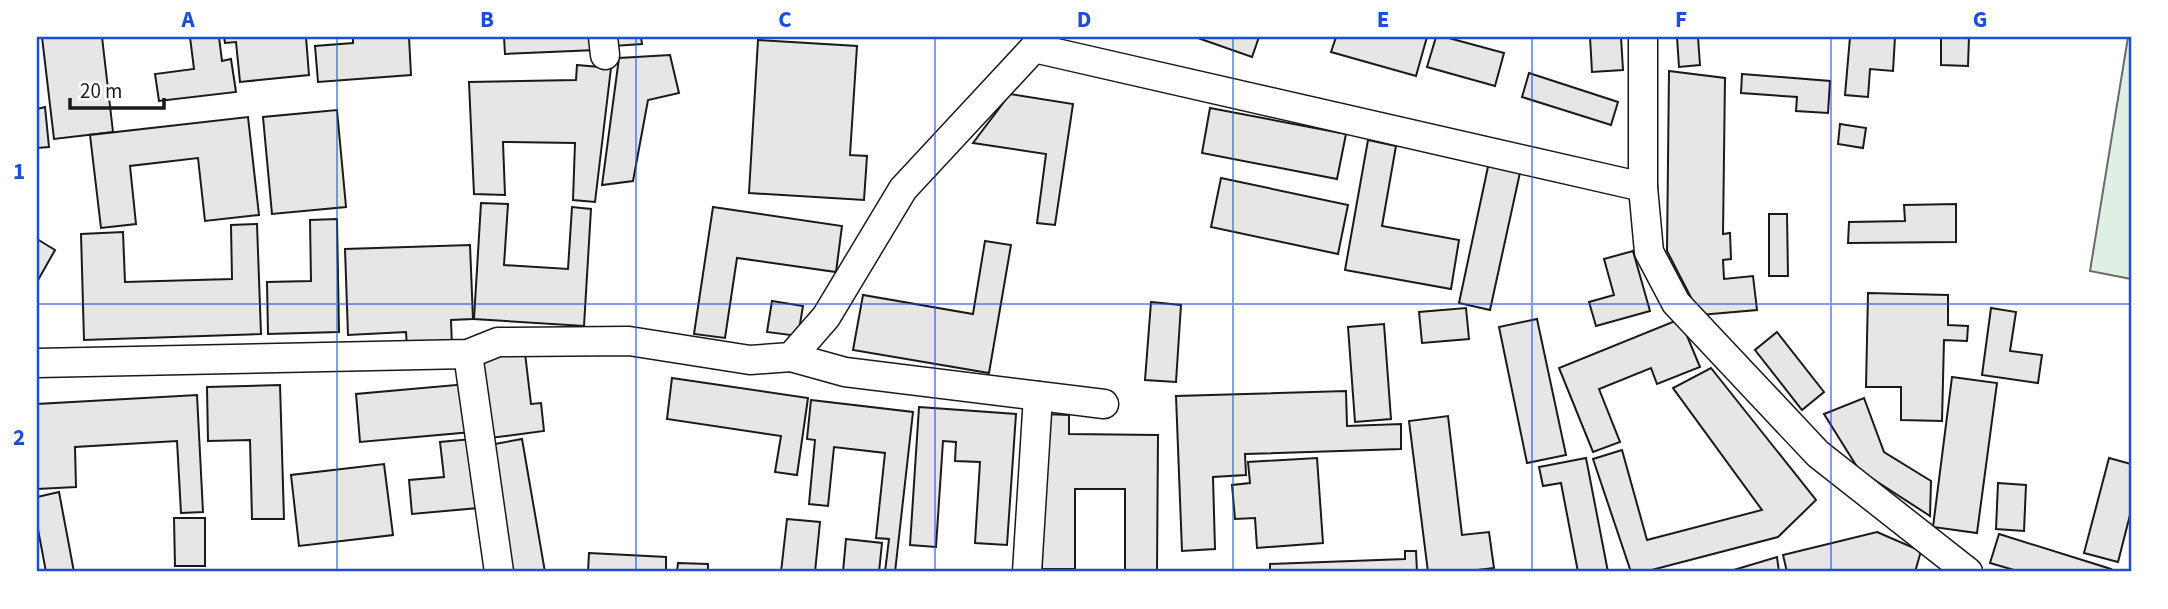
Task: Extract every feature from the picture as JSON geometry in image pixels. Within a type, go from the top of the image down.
[{"type":"street","points":[[1643,37],[1643,187],[1649,251],[1675,303],[1818,454],[1968,572]]},
{"type":"street","points":[[791,356],[826,317],[903,190],[1037,42],[1643,187]]},
{"type":"street","points":[[37,363],[468,354],[498,342],[629,341],[750,360],[791,356],[845,372],[1104,404]]},
{"type":"street","points":[[468,354],[499,572]]},
{"type":"street","points":[[1027,572],[1038,396]]},
{"type":"green space","points":[[2128,37],[2131,37],[2131,279],[2090,271]]},
{"type":"building","points":[[42,37],[102,37],[113,132],[54,139]]},
{"type":"building","points":[[190,37],[219,37],[222,61],[231,59],[236,92],[159,101],[155,74],[194,69]]},
{"type":"building","points":[[224,37],[306,37],[309,75],[240,82],[236,42],[225,43]]},
{"type":"building","points":[[353,37],[409,37],[411,75],[318,82],[315,46],[353,43]]},
{"type":"building","points":[[504,37],[595,37],[596,50],[505,54]]},
{"type":"building","points":[[614,37],[641,37],[642,44],[614,46]]},
{"type":"building","points":[[1195,37],[1259,37],[1252,57]]},
{"type":"building","points":[[1336,37],[1427,37],[1416,76],[1331,52]]},
{"type":"building","points":[[1436,37],[1504,53],[1495,86],[1427,67]]},
{"type":"building","points":[[1590,37],[1621,37],[1623,70],[1592,72]]},
{"type":"building","points":[[1677,37],[1698,37],[1700,65],[1679,67]]},
{"type":"building","points":[[1850,37],[1895,37],[1893,71],[1870,69],[1868,97],[1845,95]]},
{"type":"building","points":[[1941,37],[1969,37],[1968,66],[1941,65]]},
{"type":"building","points":[[758,40],[857,46],[850,155],[867,156],[864,200],[749,193]]},
{"type":"building","points":[[670,55],[679,93],[648,100],[633,181],[602,185],[619,58]]},
{"type":"building","points":[[577,65],[611,68],[595,202],[573,200],[575,143],[503,142],[505,195],[474,194],[469,82],[576,80]]},
{"type":"building","points":[[1669,71],[1725,78],[1723,234],[1730,233],[1731,259],[1723,260],[1724,279],[1753,276],[1757,310],[1700,315],[1667,251]]},
{"type":"building","points":[[1529,73],[1618,102],[1611,125],[1522,97]]},
{"type":"building","points":[[1742,74],[1830,81],[1828,113],[1796,111],[1797,97],[1741,93]]},
{"type":"building","points":[[1010,94],[1073,104],[1055,225],[1037,223],[1046,154],[973,143]]},
{"type":"building","points":[[45,107],[49,147],[37,148],[37,109]]},
{"type":"building","points":[[1210,108],[1346,134],[1337,179],[1202,153]]},
{"type":"building","points":[[337,110],[346,207],[272,214],[263,117]]},
{"type":"building","points":[[248,117],[259,215],[205,221],[198,158],[130,166],[136,224],[101,228],[90,135]]},
{"type":"building","points":[[1840,124],[1866,128],[1863,148],[1838,144]]},
{"type":"building","points":[[1368,140],[1396,146],[1382,226],[1459,240],[1451,289],[1345,270]]},
{"type":"building","points":[[1489,162],[1521,168],[1490,310],[1459,303]]},
{"type":"building","points":[[1221,178],[1348,205],[1338,254],[1211,227]]},
{"type":"building","points":[[481,203],[508,204],[504,265],[568,269],[572,207],[591,209],[584,326],[474,319]]},
{"type":"building","points":[[1956,204],[1956,242],[1848,243],[1849,222],[1905,221],[1904,205]]},
{"type":"building","points":[[713,207],[842,226],[836,272],[737,258],[725,338],[694,334]]},
{"type":"building","points":[[1769,214],[1787,214],[1788,276],[1769,276]]},
{"type":"building","points":[[337,219],[339,332],[268,334],[267,282],[311,281],[310,220]]},
{"type":"building","points":[[257,224],[261,334],[84,340],[81,234],[123,232],[125,282],[232,279],[231,225]]},
{"type":"building","points":[[37,239],[55,250],[37,282]]},
{"type":"building","points":[[985,241],[1011,245],[989,373],[853,350],[863,295],[973,314]]},
{"type":"building","points":[[470,245],[473,319],[451,320],[452,347],[407,348],[406,332],[348,335],[345,249]]},
{"type":"building","points":[[1633,251],[1650,311],[1596,326],[1589,302],[1614,295],[1604,259]]},
{"type":"building","points":[[1868,293],[1948,295],[1948,325],[1968,326],[1967,341],[1944,340],[1942,421],[1901,420],[1901,387],[1866,387]]},
{"type":"building","points":[[772,301],[803,306],[798,336],[767,332]]},
{"type":"building","points":[[1151,302],[1181,305],[1176,382],[1145,380]]},
{"type":"building","points":[[1466,308],[1469,339],[1422,343],[1419,312]]},
{"type":"building","points":[[1991,308],[2016,312],[2010,351],[2042,355],[2038,383],[1982,375]]},
{"type":"building","points":[[1537,319],[1566,455],[1527,463],[1499,327]]},
{"type":"building","points":[[1680,319],[1700,367],[1657,384],[1651,368],[1599,389],[1620,442],[1593,452],[1559,368]]},
{"type":"building","points":[[1384,324],[1391,419],[1355,422],[1348,327]]},
{"type":"building","points":[[1777,332],[1824,392],[1802,410],[1755,350]]},
{"type":"building","points":[[525,353],[531,404],[541,403],[544,431],[490,438],[481,358]]},
{"type":"building","points":[[1711,368],[1816,500],[1778,537],[1644,572],[1631,572],[1593,459],[1622,450],[1647,540],[1762,510],[1673,388]]},
{"type":"building","points":[[1952,377],[1997,383],[1977,533],[1933,527]]},
{"type":"building","points":[[672,378],[808,398],[797,475],[775,472],[781,436],[667,419]]},
{"type":"building","points":[[467,384],[472,432],[360,442],[356,394]]},
{"type":"building","points":[[280,385],[284,519],[252,519],[250,440],[208,441],[207,387]]},
{"type":"building","points":[[1346,391],[1347,426],[1401,424],[1401,449],[1245,454],[1246,475],[1213,477],[1215,549],[1182,551],[1176,396]]},
{"type":"building","points":[[197,395],[203,512],[181,513],[177,441],[75,447],[76,487],[37,489],[37,404]]},
{"type":"building","points":[[1864,398],[1884,452],[1931,481],[1930,516],[1859,470],[1824,414]]},
{"type":"building","points":[[811,400],[913,412],[895,572],[885,572],[889,539],[876,538],[885,453],[834,447],[828,506],[809,504],[815,440],[807,439]]},
{"type":"building","points":[[919,407],[1016,414],[1007,545],[975,543],[980,462],[955,461],[956,442],[943,441],[936,547],[910,545]]},
{"type":"building","points":[[1043,414],[1069,415],[1069,434],[1158,435],[1157,572],[1125,572],[1125,489],[1075,489],[1075,569],[1042,569]]},
{"type":"building","points":[[1448,416],[1462,535],[1489,532],[1494,568],[1428,572],[1409,421]]},
{"type":"building","points":[[472,439],[478,508],[412,514],[409,480],[444,477],[440,442]]},
{"type":"building","points":[[522,439],[545,572],[510,572],[489,445]]},
{"type":"building","points":[[1317,458],[1323,543],[1257,548],[1255,518],[1235,519],[1232,485],[1250,483],[1248,462]]},
{"type":"building","points":[[1586,458],[1608,572],[1578,572],[1561,483],[1543,486],[1539,467]]},
{"type":"building","points":[[2109,458],[2131,464],[2131,511],[2118,562],[2084,553]]},
{"type":"building","points":[[384,464],[393,535],[299,546],[291,475]]},
{"type":"building","points":[[1998,483],[2026,485],[2024,531],[1996,529]]},
{"type":"building","points":[[59,492],[74,572],[46,572],[37,524],[37,497]]},
{"type":"building","points":[[174,518],[205,518],[205,566],[175,566]]},
{"type":"building","points":[[787,519],[820,522],[815,572],[781,572]]},
{"type":"building","points":[[1877,532],[1921,551],[1915,572],[1787,572],[1783,555]]},
{"type":"building","points":[[1999,534],[2111,569],[2110,572],[2021,572],[1990,563]]},
{"type":"building","points":[[846,539],[882,543],[879,572],[843,572]]},
{"type":"building","points":[[1405,551],[1416,551],[1417,572],[1270,572],[1270,564],[1405,559]]},
{"type":"building","points":[[589,553],[666,557],[666,572],[588,572]]},
{"type":"building","points":[[1777,557],[1779,572],[1727,572]]},
{"type":"building","points":[[678,563],[708,564],[708,572],[677,572]]}]
